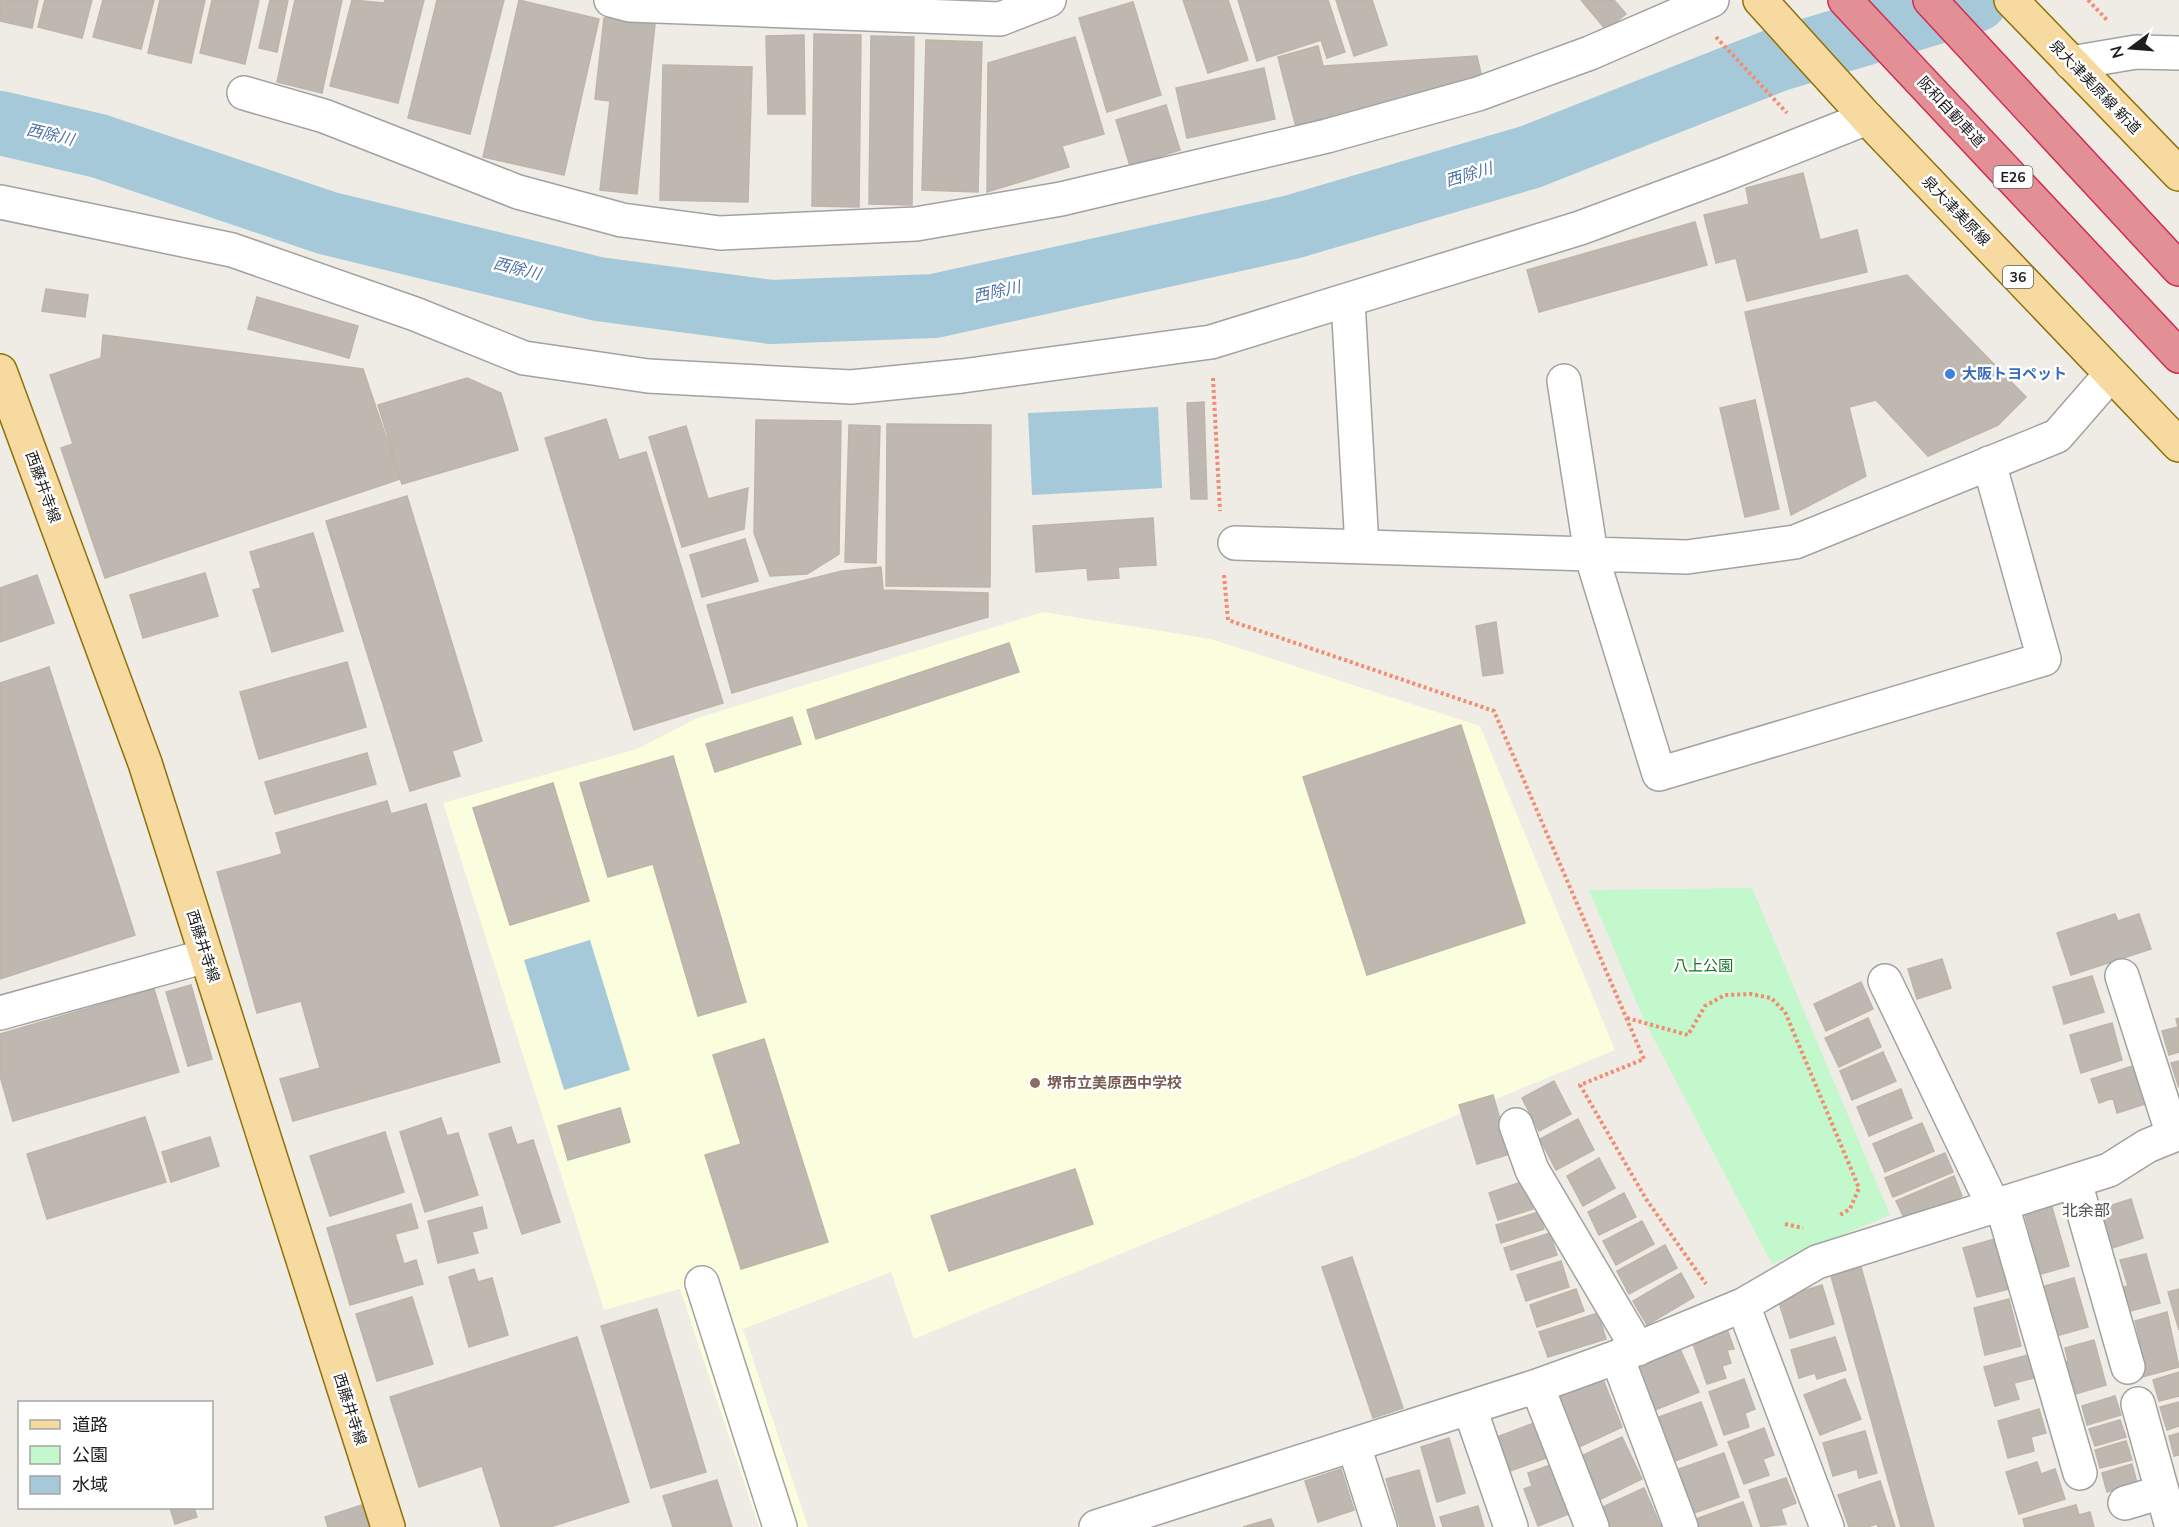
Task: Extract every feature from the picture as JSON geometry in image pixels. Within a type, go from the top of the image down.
[{"type":"highway","name":"阪和自動車道","points":[[1845,0],[2179,356]]},
{"type":"highway","points":[[1930,0],[2179,269]]},
{"type":"main road","name":"36","points":[[1760,0],[1863,113]]},
{"type":"main road","name":"泉大津美原線 新道","points":[[2011,0],[2179,174]]},
{"type":"main road","name":"泉大津美原線","points":[[1863,113],[2179,445]]},
{"type":"main road","name":"西藤井寺線","points":[[0,371],[145,764],[388,1527]]},
{"type":"street","points":[[612,0],[630,5],[1000,19],[1049,0]]},
{"type":"street","points":[[244,93],[324,116],[518,192],[622,220],[720,233],[905,225],[1062,199],[1327,136],[1478,94],[1590,53],[1712,0]]},
{"type":"street","points":[[2062,54],[2179,53]]},
{"type":"street","points":[[0,202],[232,250],[415,314],[524,358],[648,375],[851,387],[962,376],[1211,342],[1580,228],[1723,176],[1863,113]]},
{"type":"street","points":[[1348,301],[1362,547]]},
{"type":"street","points":[[1226,544],[1687,557],[1795,542],[2057,436],[2111,374]]},
{"type":"street","points":[[1564,381],[1591,554],[1659,774],[2044,658],[1989,463]]},
{"type":"street","points":[[0,1013],[206,956]]},
{"type":"street","points":[[1096,1527],[1537,1386],[1628,1353],[1734,1309],[1817,1262],[2109,1170],[2147,1146],[2176,1134],[2122,976]]},
{"type":"street","points":[[1885,981],[1998,1206],[2080,1473]]},
{"type":"street","points":[[1515,1125],[1532,1170],[1628,1353],[1681,1527]]},
{"type":"street","points":[[2075,1182],[2128,1367]]},
{"type":"street","points":[[702,1283],[780,1527]]},
{"type":"street","points":[[1734,1309],[1827,1527]]},
{"type":"street","points":[[1537,1386],[1592,1527]]},
{"type":"street","points":[[2138,1404],[2172,1527]]},
{"type":"street","points":[[1470,1409],[1511,1527]]},
{"type":"street","points":[[1354,1446],[1380,1527]]},
{"type":"street","points":[[2125,1503],[2162,1492]]},
{"type":"path","points":[[2088,0],[2114,28]]},
{"type":"path","points":[[1713,34],[1792,118]]},
{"type":"path","points":[[1211,342],[1226,544],[1228,620],[1494,711],[1644,1059],[1580,1085],[1646,1198],[1734,1309]]},
{"type":"path","points":[[1626,1018],[1688,1035],[1705,1006],[1725,995],[1742,994],[1771,998],[1785,1012],[1860,1188],[1850,1209],[1831,1220]]},
{"type":"path","points":[[1785,1224],[1797,1229],[1814,1228]]},
{"type":"shaded area","name":"堺市立美原西中学校","points":[[1043,612],[1211,639],[1480,726],[1615,1050],[914,1339],[891,1272],[743,1329],[808,1527],[759,1527],[680,1289],[604,1310],[443,803],[637,749],[697,718]]},
{"type":"green space","name":"八上公園","points":[[1752,888],[1890,1215],[1772,1264],[1645,1022],[1589,890]]},
{"type":"water","points":[[1158,407],[1162,488],[1032,495],[1028,413]]},
{"type":"water","points":[[590,940],[630,1070],[564,1090],[524,960]]},
{"type":"building","points":[[0,0],[38,0],[32,28],[0,21]]},
{"type":"building","points":[[45,0],[92,0],[82,38],[38,27]]},
{"type":"building","points":[[103,0],[154,0],[141,49],[93,37]]},
{"type":"building","points":[[160,0],[205,0],[191,63],[148,53]]},
{"type":"building","points":[[212,0],[259,0],[245,64],[200,53]]},
{"type":"building","points":[[270,0],[288,0],[277,52],[259,48]]},
{"type":"building","points":[[295,0],[342,0],[322,93],[277,82]]},
{"type":"building","points":[[352,0],[384,3],[385,0],[424,0],[398,103],[330,86]]},
{"type":"building","points":[[437,0],[504,0],[470,134],[408,118]]},
{"type":"building","points":[[519,0],[599,19],[564,175],[483,157]]},
{"type":"building","points":[[1183,0],[1228,0],[1248,60],[1208,73]]},
{"type":"building","points":[[1238,0],[1328,0],[1345,52],[1327,58],[1321,40],[1257,61]]},
{"type":"building","points":[[1336,0],[1372,0],[1387,45],[1354,56]]},
{"type":"building","points":[[1581,0],[1614,0],[1626,14],[1606,30]]},
{"type":"building","points":[[1133,2],[1161,95],[1107,112],[1079,18]]},
{"type":"building","points":[[604,18],[655,24],[637,194],[600,190],[610,101],[595,99]]},
{"type":"building","points":[[814,34],[861,35],[859,207],[812,206]]},
{"type":"building","points":[[804,35],[805,114],[768,114],[766,36]]},
{"type":"building","points":[[871,36],[914,37],[912,205],[869,204]]},
{"type":"building","points":[[1075,37],[1104,134],[1062,146],[1069,167],[987,192],[988,63]]},
{"type":"building","points":[[926,40],[982,42],[978,192],[922,190]]},
{"type":"building","points":[[1318,46],[1323,66],[1477,56],[1482,78],[1296,127],[1278,57]]},
{"type":"building","points":[[663,65],[752,67],[748,202],[660,200]]},
{"type":"building","points":[[1264,68],[1275,119],[1187,138],[1176,88]]},
{"type":"building","points":[[1166,105],[1180,150],[1130,166],[1116,120]]},
{"type":"building","points":[[1803,173],[1820,240],[1857,230],[1867,272],[1747,301],[1736,258],[1716,263],[1704,215],[1749,204],[1746,188]]},
{"type":"building","points":[[1695,222],[1707,265],[1539,312],[1527,270]]},
{"type":"building","points":[[1907,275],[2026,397],[1998,425],[1928,456],[1876,400],[1849,407],[1866,476],[1791,515],[1745,312]]},
{"type":"building","points":[[46,289],[88,295],[85,317],[42,311]]},
{"type":"building","points":[[257,297],[358,326],[349,358],[248,329]]},
{"type":"building","points":[[103,335],[363,369],[400,479],[105,578],[61,448],[73,444],[50,375],[101,358]]},
{"type":"building","points":[[467,378],[501,393],[518,450],[402,484],[378,405]]},
{"type":"building","points":[[1755,400],[1779,509],[1745,517],[1720,408]]},
{"type":"building","points":[[1204,402],[1207,499],[1191,499],[1187,403]]},
{"type":"building","points":[[606,419],[619,460],[646,452],[723,703],[634,730],[545,438]]},
{"type":"building","points":[[756,420],[841,421],[839,554],[807,574],[770,576],[754,533]]},
{"type":"building","points":[[887,424],[991,425],[990,587],[886,586]]},
{"type":"building","points":[[849,425],[880,426],[876,563],[845,562]]},
{"type":"building","points":[[686,426],[708,499],[748,488],[744,529],[682,547],[649,437]]},
{"type":"building","points":[[407,496],[482,741],[452,751],[460,776],[410,791],[326,521]]},
{"type":"building","points":[[1153,518],[1156,565],[1118,567],[1119,578],[1088,580],[1087,568],[1036,572],[1033,526]]},
{"type":"building","points":[[313,533],[343,631],[272,652],[253,590],[261,588],[250,552]]},
{"type":"building","points":[[745,539],[758,581],[702,597],[690,555]]},
{"type":"building","points":[[881,567],[883,590],[988,593],[988,617],[732,693],[707,605],[842,571]]},
{"type":"building","points":[[205,573],[218,616],[143,638],[130,595]]},
{"type":"building","points":[[37,575],[54,623],[0,642],[0,588]]},
{"type":"building","points":[[1496,622],[1503,673],[1483,676],[1476,626]]},
{"type":"building","points":[[1009,643],[1019,672],[816,739],[807,710]]},
{"type":"building","points":[[347,662],[366,727],[259,759],[240,692]]},
{"type":"building","points":[[49,667],[135,935],[0,979],[0,683]]},
{"type":"building","points":[[792,717],[801,744],[715,772],[706,744]]},
{"type":"building","points":[[1461,725],[1525,923],[1367,975],[1303,777]]},
{"type":"building","points":[[367,753],[376,784],[275,814],[265,782]]},
{"type":"building","points":[[673,756],[746,1002],[698,1016],[653,864],[608,877],[580,783]]},
{"type":"building","points":[[553,783],[589,901],[510,925],[473,808]]},
{"type":"building","points":[[387,801],[391,814],[426,804],[500,1062],[293,1121],[280,1079],[320,1068],[301,1001],[257,1013],[217,872],[282,854],[276,833]]},
{"type":"building","points":[[2115,914],[2118,921],[2139,914],[2151,949],[2071,975],[2057,933]]},
{"type":"building","points":[[1942,959],[1951,988],[1917,999],[1908,969]]},
{"type":"building","points":[[2092,976],[2104,1012],[2064,1024],[2053,987]]},
{"type":"building","points":[[1861,982],[1873,1009],[1826,1031],[1814,1004]]},
{"type":"building","points":[[191,985],[212,1059],[188,1066],[166,992]]},
{"type":"building","points":[[154,989],[179,1072],[13,1121],[0,1076],[0,1034]]},
{"type":"building","points":[[1868,1018],[1881,1047],[1839,1067],[1825,1038]]},
{"type":"building","points":[[2179,1018],[2179,1052],[2169,1055],[2162,1031],[2178,1027],[2176,1019]]},
{"type":"building","points":[[2112,1023],[2122,1060],[2081,1073],[2070,1035]]},
{"type":"building","points":[[764,1039],[828,1242],[741,1269],[705,1155],[741,1144],[713,1055]]},
{"type":"building","points":[[1883,1052],[1896,1081],[1852,1100],[1840,1071]]},
{"type":"building","points":[[2179,1061],[2179,1088],[2171,1063]]},
{"type":"building","points":[[2133,1066],[2145,1104],[2117,1113],[2113,1098],[2099,1103],[2091,1079]]},
{"type":"building","points":[[1554,1081],[1571,1114],[1539,1131],[1522,1098]]},
{"type":"building","points":[[1901,1089],[1912,1118],[1869,1136],[1857,1107]]},
{"type":"building","points":[[1493,1095],[1510,1154],[1477,1164],[1459,1105]]},
{"type":"building","points":[[620,1108],[630,1142],[568,1160],[558,1126]]},
{"type":"building","points":[[145,1117],[166,1182],[47,1219],[27,1154]]},
{"type":"building","points":[[441,1118],[447,1136],[458,1133],[478,1195],[425,1212],[400,1132]]},
{"type":"building","points":[[1578,1119],[1594,1150],[1556,1170],[1540,1139]]},
{"type":"building","points":[[1922,1123],[1934,1151],[1885,1172],[1873,1144]]},
{"type":"building","points":[[511,1127],[517,1145],[533,1140],[560,1222],[522,1234],[489,1134]]},
{"type":"building","points":[[385,1132],[404,1192],[330,1216],[310,1156]]},
{"type":"building","points":[[210,1137],[219,1166],[171,1182],[162,1152]]},
{"type":"building","points":[[1945,1153],[1953,1172],[1893,1197],[1885,1178]]},
{"type":"building","points":[[1599,1158],[1615,1188],[1583,1206],[1567,1176]]},
{"type":"building","points":[[1075,1169],[1093,1224],[949,1271],[931,1216]]},
{"type":"building","points":[[1954,1176],[1962,1196],[1905,1220],[1896,1201]]},
{"type":"building","points":[[1524,1181],[1533,1209],[1498,1220],[1489,1193]]},
{"type":"building","points":[[1624,1193],[1636,1217],[1599,1235],[1588,1212]]},
{"type":"building","points":[[2131,1199],[2143,1238],[2112,1248],[2100,1209]]},
{"type":"building","points":[[411,1204],[418,1228],[395,1234],[404,1264],[416,1260],[423,1284],[350,1305],[327,1228]]},
{"type":"building","points":[[2051,1204],[2069,1266],[2041,1274],[2024,1212]]},
{"type":"building","points":[[482,1207],[487,1228],[472,1232],[478,1253],[438,1263],[428,1221]]},
{"type":"building","points":[[1539,1212],[1544,1229],[1501,1243],[1496,1225]]},
{"type":"building","points":[[1642,1221],[1654,1244],[1616,1265],[1603,1241]]},
{"type":"building","points":[[1550,1233],[1557,1255],[1511,1270],[1504,1248]]},
{"type":"building","points":[[1995,1239],[2009,1289],[1977,1297],[1963,1248]]},
{"type":"building","points":[[1665,1245],[1677,1268],[1629,1294],[1617,1271]]},
{"type":"building","points":[[2146,1254],[2160,1303],[2123,1313],[2117,1288],[2128,1286],[2120,1260]]},
{"type":"building","points":[[1352,1257],[1403,1408],[1373,1418],[1322,1267]]},
{"type":"building","points":[[1561,1261],[1569,1287],[1526,1301],[1517,1275]]},
{"type":"building","points":[[1861,1267],[1934,1527],[1901,1527],[1831,1276]]},
{"type":"building","points":[[474,1269],[478,1282],[492,1278],[508,1335],[469,1347],[449,1277]]},
{"type":"building","points":[[1681,1273],[1694,1297],[1647,1325],[1633,1301]]},
{"type":"building","points":[[2074,1278],[2088,1327],[2056,1336],[2041,1287]]},
{"type":"building","points":[[1822,1285],[1834,1324],[1790,1338],[1778,1299]]},
{"type":"building","points":[[1576,1289],[1584,1311],[1537,1327],[1530,1305]]},
{"type":"building","points":[[2179,1289],[2179,1330],[2168,1292]]},
{"type":"building","points":[[412,1297],[433,1364],[377,1381],[356,1314]]},
{"type":"building","points":[[2009,1299],[2021,1346],[1985,1355],[1974,1308]]},
{"type":"building","points":[[657,1309],[706,1472],[651,1488],[601,1326]]},
{"type":"building","points":[[2167,1312],[2179,1367],[2142,1377],[2134,1347],[2141,1345],[2135,1321]]},
{"type":"building","points":[[1598,1313],[1606,1339],[1548,1357],[1539,1332]]},
{"type":"building","points":[[1727,1329],[1734,1349],[1727,1350],[1731,1363],[1722,1366],[1726,1378],[1707,1384],[1692,1341]]},
{"type":"building","points":[[577,1337],[629,1502],[550,1527],[501,1527],[482,1466],[419,1487],[390,1397]]},
{"type":"building","points":[[1835,1337],[1846,1370],[1817,1379],[1815,1373],[1799,1378],[1791,1350]]},
{"type":"building","points":[[2094,1340],[2106,1385],[2072,1395],[2063,1363],[2068,1361],[2065,1348]]},
{"type":"building","points":[[1677,1342],[1699,1392],[1655,1410],[1634,1360]]},
{"type":"building","points":[[2028,1355],[2034,1378],[2014,1383],[2019,1399],[1995,1406],[1984,1367]]},
{"type":"building","points":[[1600,1372],[1622,1427],[1577,1448],[1553,1392]]},
{"type":"building","points":[[2179,1372],[2179,1396],[2159,1401],[2153,1380]]},
{"type":"building","points":[[1744,1379],[1755,1409],[1745,1413],[1749,1427],[1724,1435],[1709,1392]]},
{"type":"building","points":[[1845,1379],[1861,1419],[1820,1435],[1804,1395]]},
{"type":"building","points":[[2115,1396],[2121,1415],[2087,1425],[2082,1406]]},
{"type":"building","points":[[1701,1402],[1717,1445],[1675,1461],[1659,1417]]},
{"type":"building","points":[[2179,1402],[2179,1426],[2167,1430],[2160,1407]]},
{"type":"building","points":[[2039,1409],[2046,1433],[2031,1437],[2034,1451],[2008,1458],[1998,1421]]},
{"type":"building","points":[[2120,1420],[2126,1437],[2095,1446],[2089,1429]]},
{"type":"building","points":[[1539,1421],[1552,1456],[1510,1471],[1497,1437]]},
{"type":"building","points":[[1764,1428],[1774,1455],[1763,1459],[1769,1475],[1744,1484],[1728,1442]]},
{"type":"building","points":[[1865,1431],[1877,1473],[1859,1478],[1857,1469],[1833,1476],[1823,1443]]},
{"type":"building","points":[[2179,1433],[2179,1455],[2174,1456],[2169,1436]]},
{"type":"building","points":[[1622,1437],[1642,1479],[1601,1499],[1581,1456]]},
{"type":"building","points":[[1449,1438],[1465,1493],[1437,1502],[1421,1447]]},
{"type":"building","points":[[2126,1441],[2132,1460],[2100,1468],[2095,1450]]},
{"type":"building","points":[[1724,1453],[1739,1497],[1694,1513],[1679,1469]]},
{"type":"building","points":[[2037,1462],[2041,1474],[2055,1469],[2065,1499],[2019,1514],[2006,1472]]},
{"type":"building","points":[[1553,1464],[1571,1513],[1538,1526],[1524,1489],[1532,1486],[1528,1473]]},
{"type":"building","points":[[2132,1464],[2137,1483],[2107,1492],[2102,1473]]},
{"type":"building","points":[[1341,1469],[1354,1510],[1318,1522],[1305,1481]]},
{"type":"building","points":[[1419,1470],[1435,1527],[1400,1527],[1386,1479]]},
{"type":"building","points":[[1786,1478],[1796,1503],[1781,1509],[1786,1524],[1761,1527],[1749,1490]]},
{"type":"building","points":[[717,1480],[732,1527],[673,1527],[663,1496]]},
{"type":"building","points":[[1880,1481],[1895,1527],[1878,1527],[1877,1524],[1867,1527],[1849,1527],[1838,1495]]},
{"type":"building","points":[[1644,1488],[1661,1527],[1611,1527],[1603,1507]]},
{"type":"building","points":[[1743,1502],[1752,1527],[1699,1527],[1696,1519]]},
{"type":"building","points":[[362,1505],[370,1527],[328,1527],[325,1517]]},
{"type":"building","points":[[2076,1505],[2079,1515],[2090,1512],[2094,1527],[2025,1527],[2023,1519]]},
{"type":"building","points":[[1478,1506],[1484,1527],[1443,1527],[1440,1517]]},
{"type":"building","points":[[170,1509],[194,1509],[197,1517],[175,1524]]},
{"type":"building","points":[[1271,1519],[1274,1527],[1243,1527]]},
{"type":"waterway","name":"西除川","points":[[0,123],[99,146],[327,223],[598,289],[771,312],[934,306],[1292,227],[1530,157],[1779,59],[1976,0]]},
{"type":"place","name":"大阪トヨペット","points":[[1950,374]]},
{"type":"place","name":"堺市立美原西中学校","points":[[1035,1083]]},
{"type":"district","name":"北余部","points":[[2086,1211]]}]
